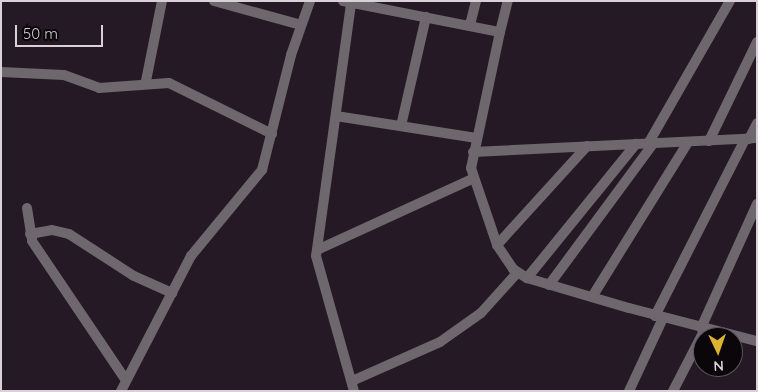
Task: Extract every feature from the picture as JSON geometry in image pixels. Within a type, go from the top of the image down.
[{"type":"street","points":[[146,81],[162,1]]},
{"type":"street","points":[[214,1],[301,25]]},
{"type":"street","points":[[120,391],[191,256],[262,170],[301,25],[310,1]]},
{"type":"street","points":[[470,25],[476,1]]},
{"type":"street","points":[[508,1],[473,152],[472,179],[497,244],[517,273],[526,278],[699,327]]},
{"type":"street","points":[[549,284],[651,144],[730,1]]},
{"type":"street","points":[[500,32],[426,18],[372,5],[347,3],[336,116],[317,250],[327,304],[353,386],[447,337],[481,313],[517,273]]},
{"type":"street","points":[[401,126],[426,18]]},
{"type":"street","points":[[709,141],[757,42]]},
{"type":"street","points":[[1,72],[64,75],[99,88],[146,81],[169,83],[272,134]]},
{"type":"street","points":[[336,116],[476,138]]},
{"type":"street","points":[[629,391],[659,317],[757,123]]},
{"type":"street","points":[[473,152],[750,139]]},
{"type":"street","points":[[592,297],[688,142]]},
{"type":"street","points":[[526,278],[636,144]]},
{"type":"street","points":[[497,244],[587,146]]},
{"type":"street","points":[[317,250],[472,179]]},
{"type":"street","points":[[703,327],[757,204]]},
{"type":"street","points":[[27,208],[30,234],[78,316],[125,379]]},
{"type":"street","points":[[30,234],[52,230],[69,234],[134,276],[172,293]]},
{"type":"street","points":[[743,338],[757,341]]},
{"type":"street","points":[[673,391],[693,349]]}]
